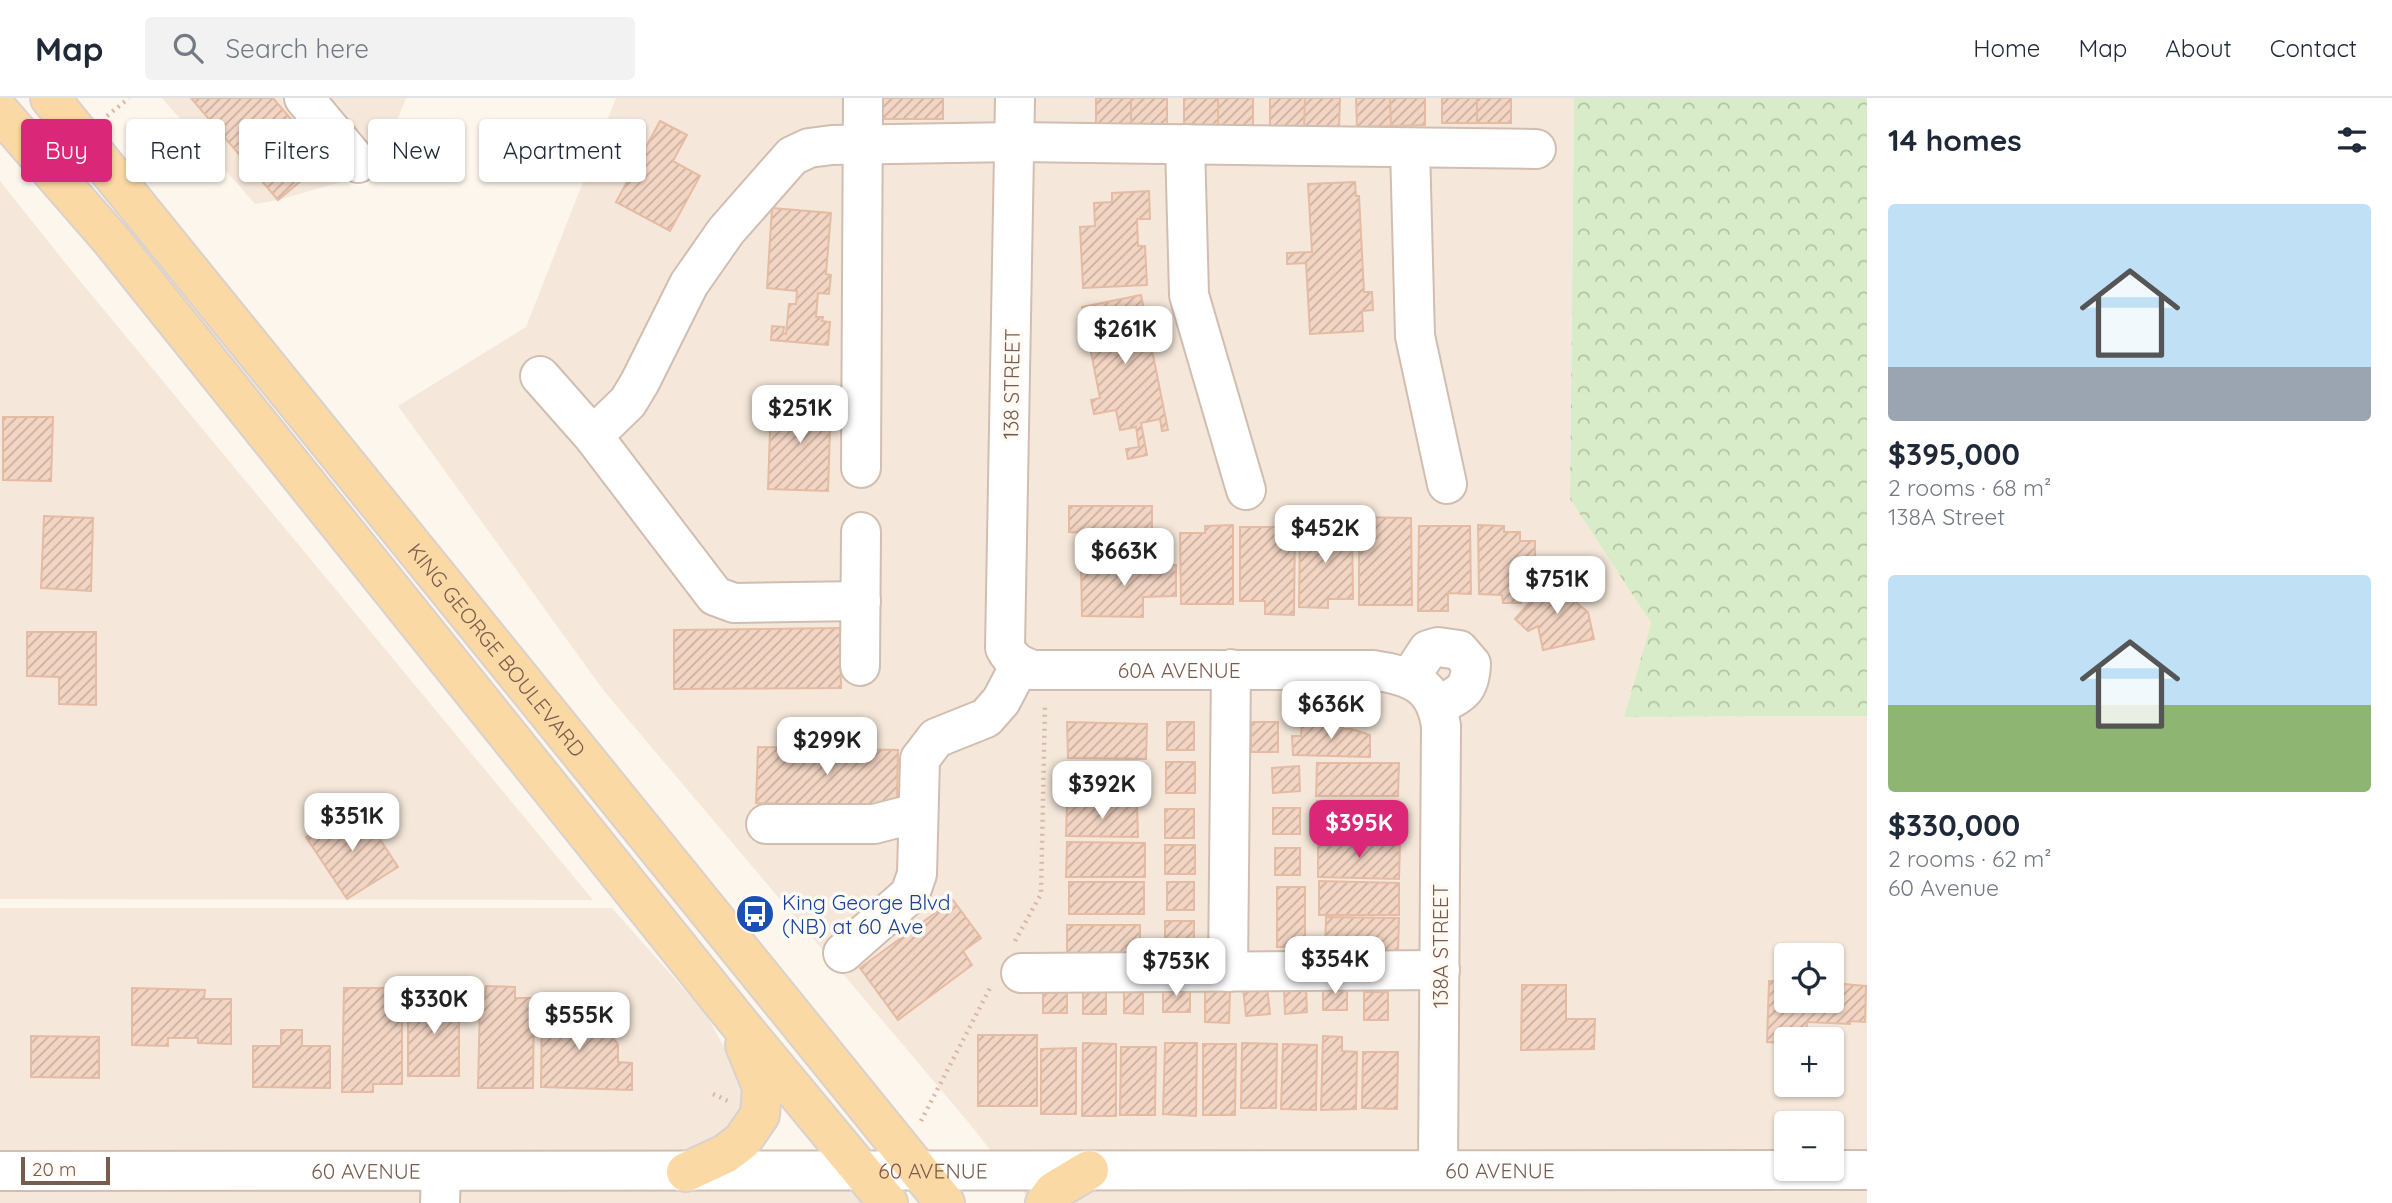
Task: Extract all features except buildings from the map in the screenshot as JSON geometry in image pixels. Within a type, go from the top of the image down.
[{"type":"main road","name":"KING GEORGE BOULEVARD","points":[[50,98],[945,1203]]},
{"type":"main road","name":"KING GEORGE BOULEVARD","points":[[0,112],[112,241],[734,1017],[888,1203]]},
{"type":"main road","points":[[686,1172],[725,1154],[742,1141],[760,1115],[762,1087],[734,1017]]},
{"type":"main road","points":[[1045,1203],[1054,1191],[1089,1170]]},
{"type":"street","points":[[304,98],[358,163]]},
{"type":"street","points":[[862,468],[863,98]]},
{"type":"street","name":"138 STREET","points":[[1015,98],[1005,648],[1011,659],[1020,665]]},
{"type":"street","points":[[593,436],[628,402],[689,284],[726,231],[792,156],[809,148],[863,144],[1015,142],[1536,149]]},
{"type":"street","points":[[1185,144],[1189,295],[1247,490]]},
{"type":"street","points":[[1410,148],[1415,336],[1447,484]]},
{"type":"street","points":[[540,376],[593,436],[715,596],[734,603],[861,601]]},
{"type":"street","points":[[860,666],[862,532]]},
{"type":"street","points":[[843,953],[910,894],[917,874],[920,759],[936,738],[986,718],[1002,701],[1020,665]]},
{"type":"street","name":"60A AVENUE","points":[[1020,665],[1033,670],[1373,670],[1404,675],[1423,690]]},
{"type":"street","points":[[1228,972],[1231,669]]},
{"type":"street","name":"138A STREET","points":[[1423,690],[1441,726],[1438,1169]]},
{"type":"street","points":[[766,824],[874,824],[917,813]]},
{"type":"street","points":[[1010,964],[1228,972],[1440,970]]},
{"type":"street","name":"60 AVENUE","points":[[0,1171],[440,1187],[686,1172],[1867,1170]]},
{"type":"path","points":[[106,117],[129,98]]},
{"type":"path","points":[[924,1111],[1010,964],[1041,894],[1045,701]]},
{"type":"shaded area","points":[[162,98],[406,98],[397,119],[368,119],[368,174],[354,178],[354,119],[239,119],[239,182],[341,182],[255,204],[225,170],[225,119],[180,119]]},
{"type":"shaded area","points":[[616,98],[1574,98],[1570,499],[1651,623],[1624,717],[1867,716],[1867,1203],[1032,1203],[969,1123],[604,691],[398,406],[526,327],[583,182],[646,182],[646,119],[608,119]]},
{"type":"shaded area","points":[[0,181],[75,275],[593,900],[0,899]]},
{"type":"shaded area","points":[[0,908],[612,908],[706,1014],[752,1099],[714,1159],[0,1162]]},
{"type":"shaded area","points":[[869,1174],[885,1203],[0,1203],[0,1178]]},
{"type":"green space","points":[[1574,98],[1867,98],[1867,716],[1624,717],[1651,623],[1570,499]]},
{"type":"place","name":"King George Blvd (NB) at 60 Ave","points":[[755,914]]}]
